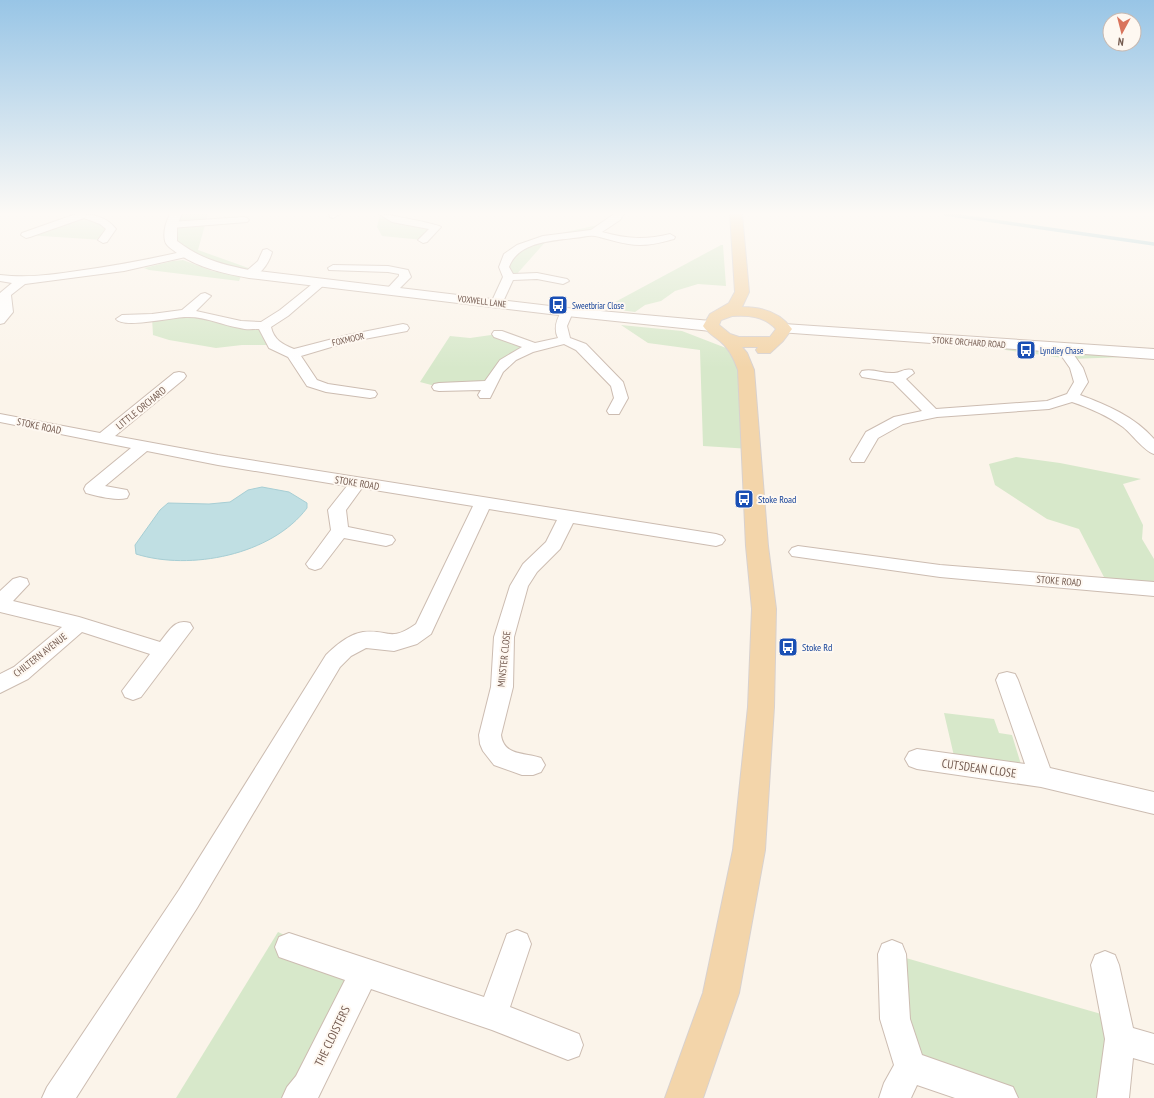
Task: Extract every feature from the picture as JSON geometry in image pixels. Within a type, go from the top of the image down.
[{"type":"main road","points":[[684,1098],[721,993],[750,842],[761,707],[764,609],[757,546],[746,370],[739,353],[727,339],[718,334],[711,326],[715,317],[734,306],[742,292],[740,265]]},
{"type":"main road","points":[[742,292],[764,314]]},
{"type":"main road","points":[[723,313],[745,310],[764,314],[777,319],[784,328],[781,335],[772,341],[746,370]]},
{"type":"main road","points":[[727,339],[754,343],[772,341]]},
{"type":"street","points":[[0,278],[22,281],[136,265]]},
{"type":"street","name":"VOXWELL LANE","points":[[209,265],[249,274],[320,283],[567,312],[711,326]]},
{"type":"street","points":[[249,274],[260,265]]},
{"type":"street","points":[[505,265],[504,267],[509,277]]},
{"type":"street","points":[[333,268],[388,269],[404,272],[405,277],[391,291]]},
{"type":"street","points":[[509,277],[537,276],[563,280]]},
{"type":"street","points":[[497,303],[509,277]]},
{"type":"street","points":[[0,320],[7,312],[5,294],[22,281]]},
{"type":"street","points":[[134,311],[118,323],[186,313],[203,315],[241,326],[264,326],[284,313],[320,283]]},
{"type":"street","points":[[186,313],[205,296]]},
{"type":"street","points":[[565,340],[561,332],[561,326],[567,312]]},
{"type":"street","points":[[264,326],[266,334],[274,345],[293,354],[312,382],[326,388],[370,394]]},
{"type":"street","name":"FOXMOOR","points":[[293,354],[314,346],[376,332],[403,328]]},
{"type":"street","name":"STOKE ORCHARD ROAD","points":[[784,328],[1154,354]]},
{"type":"street","points":[[498,334],[535,347]]},
{"type":"street","points":[[439,387],[487,390],[498,369],[515,355],[535,347],[565,340],[582,347],[618,385],[621,398],[614,411]]},
{"type":"street","points":[[858,459],[864,443],[876,430],[895,421],[933,414],[1047,406],[1058,404],[1072,397],[1078,392],[1081,382],[1077,371],[1062,348]]},
{"type":"street","points":[[866,374],[903,375],[933,414]]},
{"type":"street","name":"LITTLE ORCHARD","points":[[102,439],[179,376]]},
{"type":"street","points":[[1072,397],[1096,406],[1123,420],[1145,438],[1154,449]]},
{"type":"street","name":"STOKE ROAD","points":[[0,418],[142,447],[716,540]]},
{"type":"street","points":[[121,494],[92,489],[142,447]]},
{"type":"street","points":[[315,564],[340,531],[338,510],[357,483]]},
{"type":"street","points":[[58,1098],[194,889],[333,661],[344,650],[363,640],[394,644],[410,639],[424,629],[483,503]]},
{"type":"street","name":"MINSTER CLOSE","points":[[533,765],[522,765],[502,758],[491,744],[490,735],[502,687],[504,637],[519,586],[530,568],[554,545],[567,516]]},
{"type":"street","points":[[340,531],[386,540]]},
{"type":"street","name":"STOKE ROAD","points":[[798,552],[940,571],[1153,590]]},
{"type":"street","points":[[0,602],[20,584]]},
{"type":"street","name":"CHILTERN AVENUE","points":[[0,606],[79,624],[165,651]]},
{"type":"street","name":"CHILTERN AVENUE","points":[[0,684],[21,673],[79,624]]},
{"type":"street","points":[[133,691],[183,628]]},
{"type":"street","points":[[1007,680],[1041,777]]},
{"type":"street","name":"CUTSDEAN CLOSE","points":[[917,759],[1041,777],[1154,803]]},
{"type":"street","points":[[492,1016],[517,944]]},
{"type":"street","points":[[289,947],[492,1016],[568,1045]]},
{"type":"street","points":[[892,954],[895,1019],[910,1067],[895,1094],[895,1098]]},
{"type":"street","points":[[1105,965],[1120,1040],[1113,1098]]},
{"type":"street","name":"THE CLOISTERS","points":[[298,1098],[307,1087],[364,972]]},
{"type":"street","points":[[1120,1040],[1154,1049]]},
{"type":"street","points":[[910,1067],[1002,1098]]},
{"type":"green space","points":[[155,265],[197,265],[212,271],[241,276],[239,281],[149,270],[144,268]]},
{"type":"green space","points":[[210,265],[241,265],[254,270],[249,274]]},
{"type":"green space","points":[[508,265],[525,265],[515,276],[509,277]]},
{"type":"green space","points":[[683,265],[724,265],[726,286],[698,284],[675,291],[661,301],[645,305],[635,312],[604,308]]},
{"type":"green space","points":[[186,313],[264,326],[274,345],[242,345],[216,348],[169,340],[153,335],[152,318]]},
{"type":"green space","points":[[621,325],[682,331],[739,353],[751,449],[703,446],[700,350],[648,343]]},
{"type":"green space","points":[[498,334],[535,347],[515,355],[490,385],[439,387],[420,382],[450,336],[470,338]]},
{"type":"green space","points":[[936,340],[1154,356],[1070,359]]},
{"type":"green space","points":[[1016,457],[1060,463],[1141,479],[1123,484],[1143,525],[1142,539],[1154,559],[1154,584],[1105,579],[1079,529],[1047,519],[995,485],[989,464]]},
{"type":"green space","points":[[944,713],[994,719],[999,733],[1012,735],[1023,771],[954,756]]},
{"type":"green space","points":[[278,932],[364,972],[298,1098],[176,1098]]},
{"type":"green space","points":[[892,954],[1115,1018],[1113,1098],[1002,1098],[910,1067]]},
{"type":"water","points":[[262,487],[289,492],[307,503],[307,508],[292,524],[273,537],[252,548],[229,555],[181,561],[157,559],[136,554],[135,545],[160,510],[168,503],[209,504],[230,502],[248,490]]},
{"type":"place","name":"Sweetbriar Close","points":[[558,305]]},
{"type":"place","name":"Lyndley Chase","points":[[1026,350]]},
{"type":"place","name":"Stoke Road","points":[[744,499]]},
{"type":"place","name":"Stoke Rd","points":[[788,647]]}]
